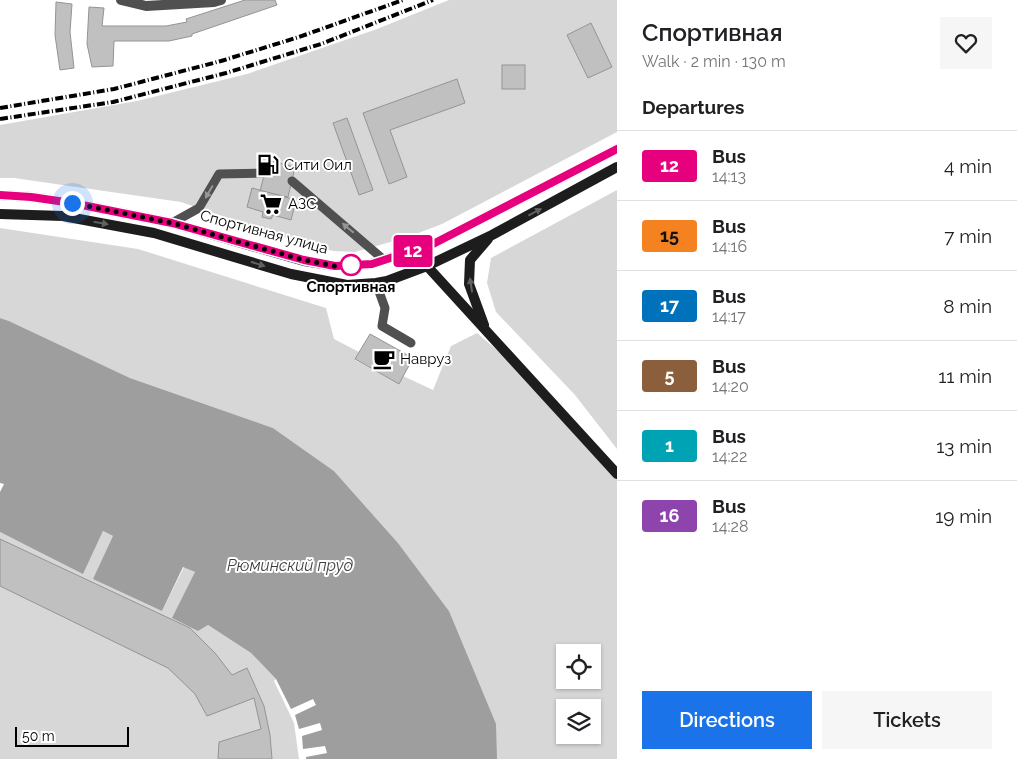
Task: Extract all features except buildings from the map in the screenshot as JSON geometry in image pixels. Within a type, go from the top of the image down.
[{"type":"main road","name":"Спортивная улица","points":[[0,195],[72,203],[172,223],[312,262],[335,266],[372,264],[433,244],[617,149]]},
{"type":"main road","name":"Спортивная улица","points":[[0,214],[63,216],[154,233],[291,274],[347,285],[376,283],[387,281],[427,266],[492,235],[617,167]]},
{"type":"main road","points":[[486,331],[469,284],[470,260],[492,235]]},
{"type":"main road","points":[[433,244],[427,266],[617,474]]},
{"type":"street","points":[[121,0],[146,6],[221,0]]},
{"type":"lane","points":[[172,223],[199,208],[219,174],[265,174]]},
{"type":"lane","points":[[292,181],[384,260]]},
{"type":"lane","points":[[376,283],[384,308],[382,326],[411,343]]},
{"type":"shaded area","points":[[449,0],[617,0],[617,132],[442,224],[408,237],[355,252],[334,251],[310,246],[181,202],[14,178],[0,178],[0,125],[137,101],[247,74],[377,29]]},
{"type":"shaded area","points":[[617,190],[617,449],[575,395],[496,312],[487,283],[491,258]]},
{"type":"shaded area","points":[[0,228],[138,249],[326,308],[334,339],[359,352],[355,360],[399,384],[403,376],[433,390],[451,346],[477,333],[529,378],[617,474],[617,759],[497,759],[449,611],[398,543],[334,471],[273,428],[130,378],[0,318]]},
{"type":"shaded area","points":[[103,531],[113,536],[162,611],[184,567],[195,572],[197,631],[208,625],[251,653],[276,679],[274,681],[294,723],[299,759],[0,759],[0,532],[83,573]]},
{"type":"water","name":"Рюминский пруд","points":[[0,318],[130,378],[273,428],[334,471],[398,543],[449,611],[496,724],[497,759],[306,759],[306,757],[327,753],[325,746],[303,749],[302,736],[322,730],[320,723],[299,729],[295,715],[316,705],[313,699],[291,709],[276,679],[251,653],[208,625],[198,631],[172,618],[195,572],[183,567],[162,611],[93,579],[113,536],[103,531],[83,574],[0,532],[0,492],[4,484],[0,483]]},
{"type":"railway","points":[[0,108],[114,89],[221,61],[299,37],[403,0]]},
{"type":"railway","points":[[0,119],[113,102],[226,73],[321,44],[433,0]]},
{"type":"bus line","name":"12","points":[[0,195],[72,203],[172,223],[304,260],[335,266],[372,264],[433,244],[617,149]]},
{"type":"place","name":"Сити Оил","points":[[268,165]]},
{"type":"place","name":"АЗС","points":[[271,204]]},
{"type":"place","name":"Спортивная","points":[[351,265]]},
{"type":"place","name":"Навруз","points":[[384,359]]},
{"type":"route","points":[[72,203],[172,223],[304,260],[335,266],[353,265],[351,265]]}]
